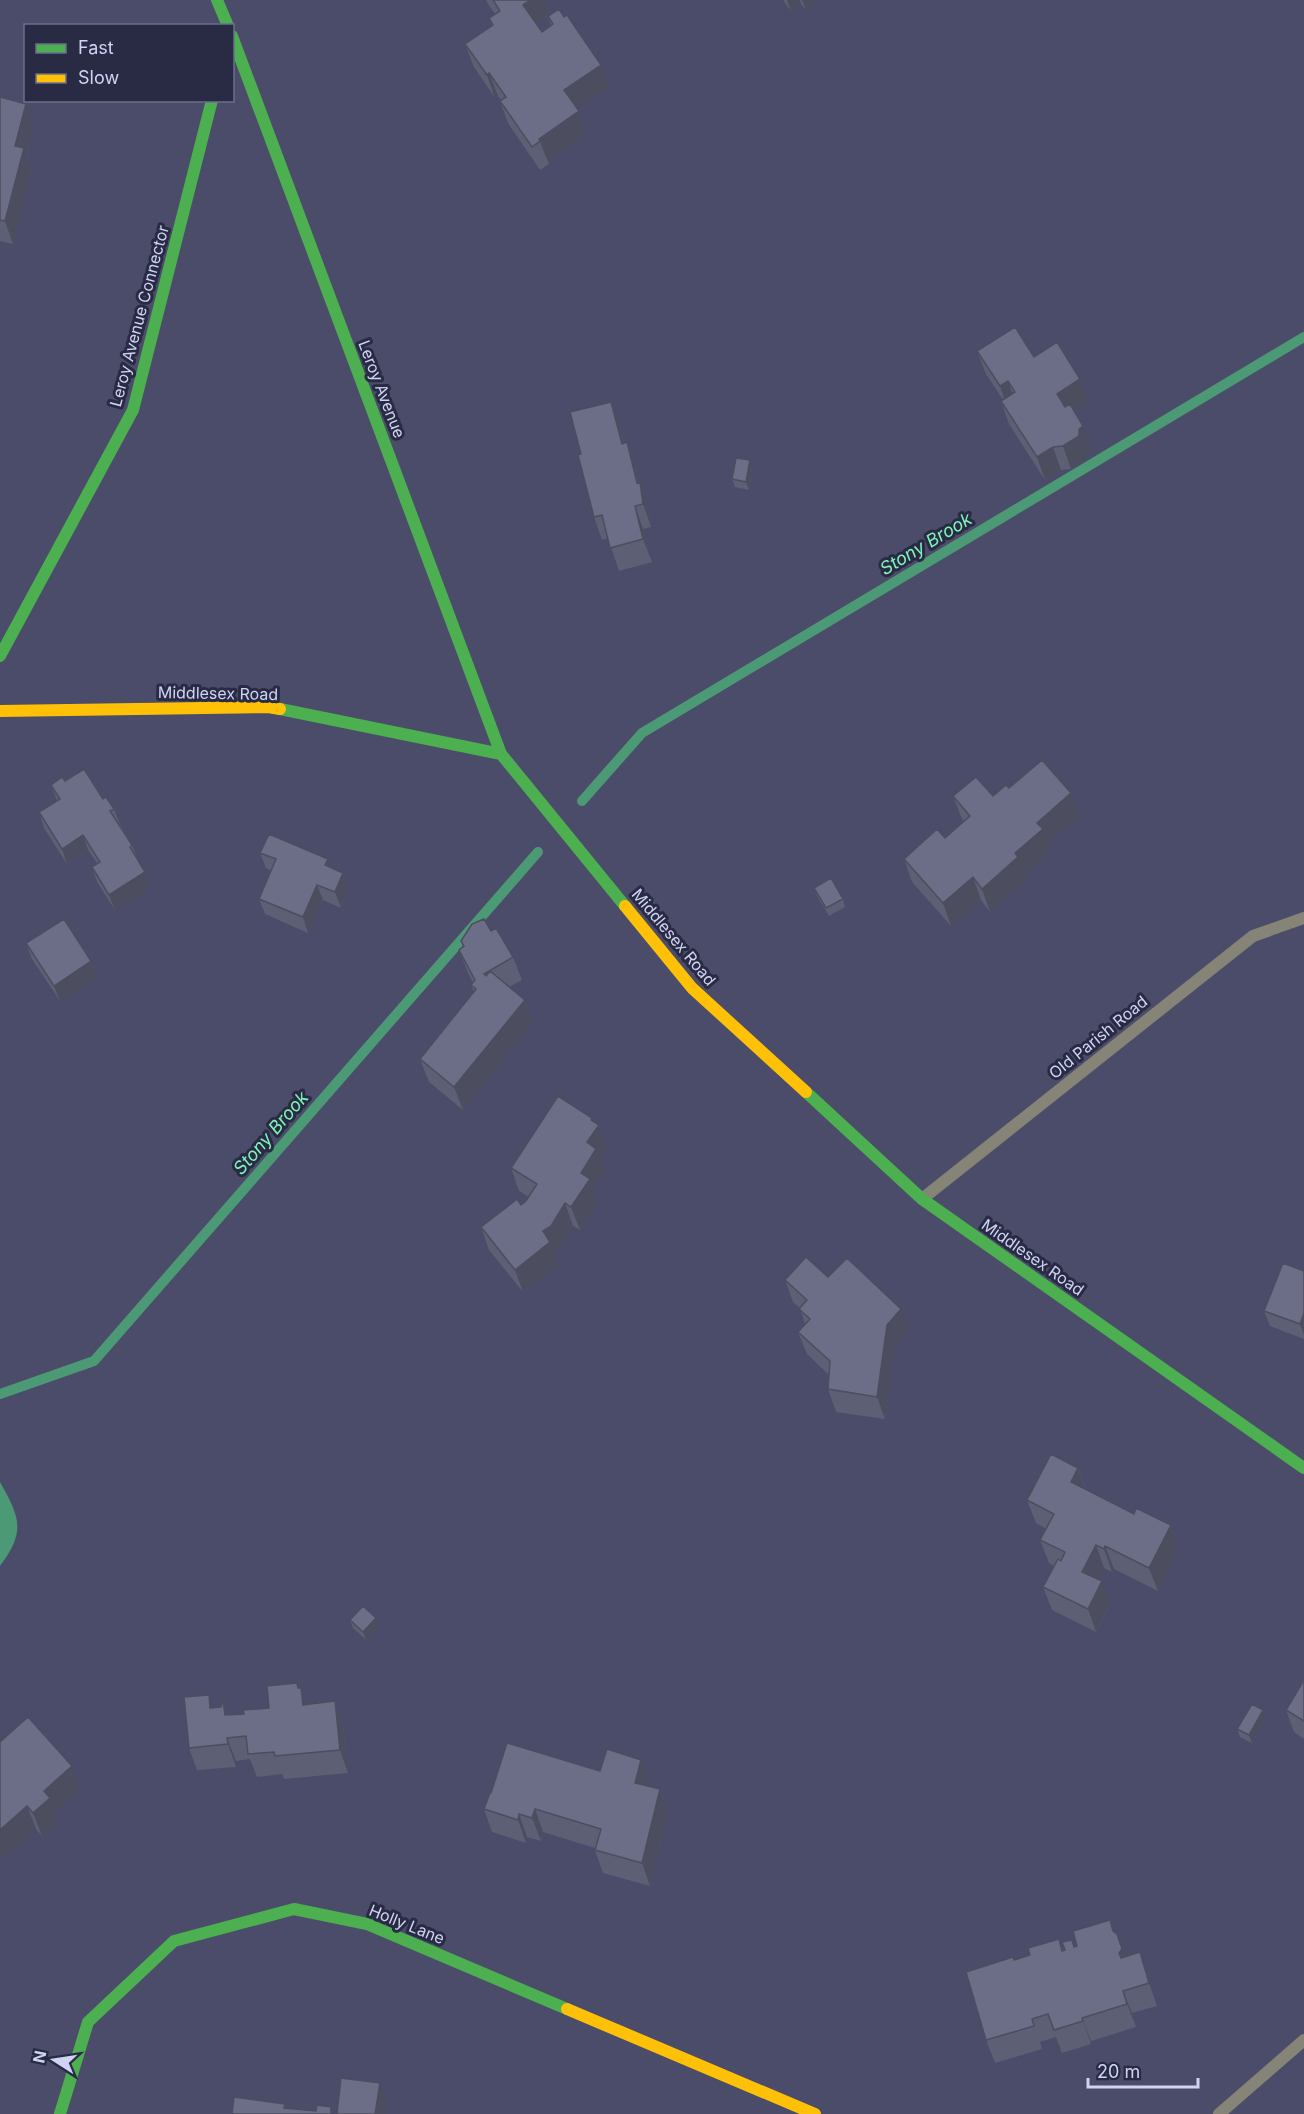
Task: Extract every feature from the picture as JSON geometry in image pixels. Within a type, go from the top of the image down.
[{"type":"street","points":[[217,0],[227,24]]},
{"type":"street","name":"Leroy Avenue","points":[[234,41],[501,754]]},
{"type":"street","name":"Leroy Avenue Connector","points":[[0,656],[133,410],[211,102]]},
{"type":"street","name":"Middlesex Road","points":[[0,711],[268,707],[501,754],[692,988],[922,1199],[1304,1468]]},
{"type":"street","name":"Old Parish Road","points":[[922,1199],[1252,936],[1304,918]]},
{"type":"street","name":"Holly Lane","points":[[60,2114],[88,2022],[174,1941],[294,1909],[367,1924],[815,2114]]},
{"type":"street","points":[[1219,2114],[1304,2040]]},
{"type":"shaded area","points":[[0,1482],[16,1515],[17,1534],[0,1566]]},
{"type":"building","points":[[493,0],[530,0],[523,5],[542,32],[553,24],[548,16],[559,9],[564,17],[567,15],[601,65],[564,90],[579,111],[539,139],[540,141],[532,147],[500,101],[506,97],[465,44],[493,25],[489,18],[500,11]]},
{"type":"building","points":[[0,97],[26,104],[15,146],[24,148],[5,221],[0,220]]},
{"type":"building","points":[[1015,327],[1034,357],[1057,342],[1080,379],[1057,394],[1065,407],[1070,404],[1083,426],[1079,429],[1079,436],[1037,457],[1001,401],[1015,392],[1008,381],[1000,386],[977,351]]},
{"type":"building","points":[[611,402],[622,444],[627,442],[637,483],[640,482],[643,504],[635,506],[643,539],[610,548],[602,515],[594,517],[570,412]]},
{"type":"building","points":[[736,458],[750,460],[746,482],[732,479]]},
{"type":"building","points":[[1042,760],[1071,793],[1037,823],[1043,829],[1015,853],[1018,857],[982,889],[973,877],[943,903],[904,859],[937,829],[945,838],[970,816],[953,796],[976,777],[993,796],[1006,785],[1009,788]]},
{"type":"building","points":[[84,769],[103,799],[106,797],[114,809],[110,811],[132,845],[130,847],[145,872],[109,895],[92,867],[100,862],[83,835],[62,849],[39,812],[60,799],[51,785],[62,777],[65,781]]},
{"type":"building","points":[[269,834],[328,859],[325,865],[343,873],[335,892],[317,885],[303,917],[259,899],[276,859],[260,853]]},
{"type":"building","points":[[831,878],[843,899],[826,908],[814,888]]},
{"type":"building","points":[[64,919],[91,961],[54,986],[26,943]]},
{"type":"building","points":[[484,919],[491,931],[496,928],[513,957],[484,974],[486,976],[490,971],[525,1000],[454,1087],[420,1059],[476,989],[471,985],[475,980],[459,950],[464,946],[461,941],[472,924]]},
{"type":"building","points":[[558,1096],[599,1125],[587,1142],[596,1149],[581,1173],[590,1179],[571,1207],[565,1203],[551,1226],[543,1231],[550,1242],[515,1270],[481,1227],[517,1199],[521,1205],[537,1184],[511,1168]]},
{"type":"building","points":[[806,1257],[828,1277],[847,1258],[901,1309],[887,1325],[877,1397],[828,1389],[830,1361],[798,1332],[810,1319],[799,1309],[807,1300],[785,1280]]},
{"type":"building","points":[[1283,1263],[1304,1271],[1304,1313],[1300,1324],[1264,1311]]},
{"type":"building","points":[[1051,1454],[1078,1468],[1071,1482],[1134,1514],[1136,1508],[1171,1525],[1149,1568],[1105,1546],[1104,1549],[1096,1545],[1082,1572],[1102,1581],[1088,1609],[1043,1587],[1058,1559],[1061,1561],[1065,1552],[1040,1540],[1054,1514],[1027,1500]]},
{"type":"building","points":[[363,1606],[376,1618],[363,1632],[350,1620]]},
{"type":"building","points":[[1304,1680],[1304,1721],[1286,1710]]},
{"type":"building","points":[[297,1683],[298,1688],[301,1688],[303,1705],[335,1701],[340,1750],[275,1756],[274,1752],[248,1754],[246,1736],[227,1738],[228,1744],[189,1748],[184,1697],[209,1695],[210,1708],[221,1707],[223,1700],[225,1715],[244,1714],[243,1710],[269,1708],[267,1686]]},
{"type":"building","points":[[1252,1704],[1263,1710],[1249,1735],[1237,1729]]},
{"type":"building","points":[[28,1717],[72,1766],[44,1791],[50,1798],[33,1813],[27,1806],[0,1830],[0,1742]]},
{"type":"building","points":[[507,1743],[600,1771],[607,1749],[641,1760],[635,1783],[660,1789],[642,1863],[595,1850],[601,1829],[535,1809],[532,1818],[519,1814],[518,1820],[484,1809]]},
{"type":"building","points":[[1110,1920],[1122,1949],[1119,1953],[1121,1958],[1140,1952],[1149,1983],[1123,1991],[1127,2004],[1082,2018],[1083,2021],[1054,2030],[1048,2014],[1032,2019],[1034,2026],[986,2040],[966,1972],[1013,1957],[1014,1960],[1030,1955],[1028,1948],[1059,1939],[1062,1951],[1065,1950],[1062,1942],[1072,1940],[1074,1947],[1077,1946],[1073,1931]]},
{"type":"building","points":[[341,2078],[380,2083],[375,2114],[337,2114]]},
{"type":"building","points":[[234,2097],[285,2104],[284,2108],[316,2111],[317,2105],[331,2107],[331,2114],[232,2114]]},
{"type":"waterway","name":"Stony Brook","points":[[582,801],[642,733],[1304,337]]},
{"type":"waterway","name":"Stony Brook","points":[[0,1394],[94,1361],[538,852]]},
{"type":"traffic: fast","points":[[217,0],[227,24]]},
{"type":"traffic: fast","points":[[234,41],[501,754]]},
{"type":"traffic: fast","points":[[0,656],[133,410],[211,102]]},
{"type":"traffic: fast","points":[[280,709],[501,754],[625,906]]},
{"type":"traffic: fast","points":[[806,1092],[922,1199],[1304,1468]]},
{"type":"traffic: fast","points":[[60,2114],[88,2022],[174,1941],[294,1909],[367,1924],[567,2009]]},
{"type":"traffic: slow","points":[[0,711],[268,707],[280,709]]},
{"type":"traffic: slow","points":[[625,906],[692,988],[806,1092]]},
{"type":"traffic: slow","points":[[567,2009],[815,2114]]}]
